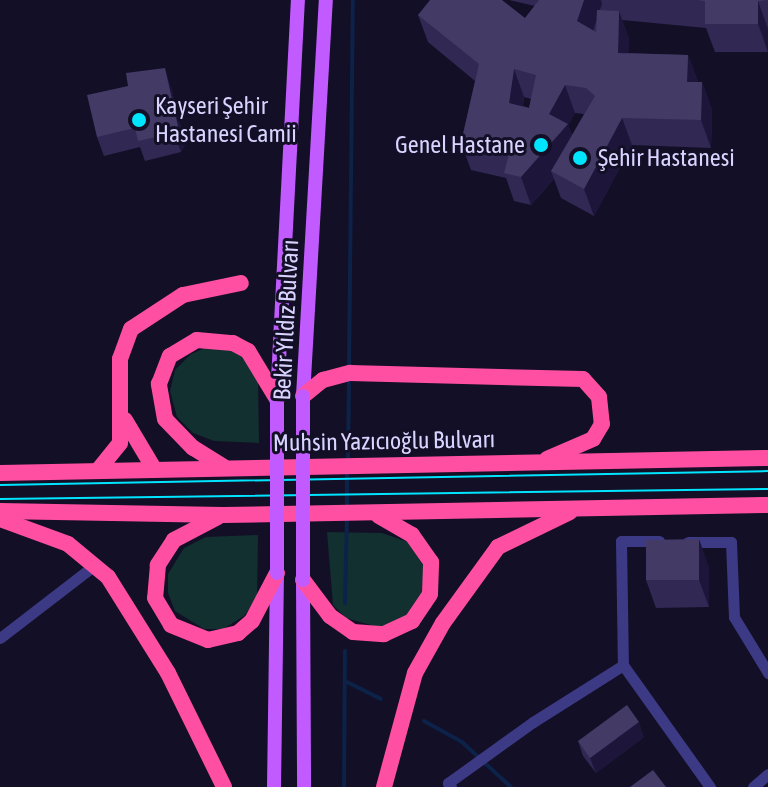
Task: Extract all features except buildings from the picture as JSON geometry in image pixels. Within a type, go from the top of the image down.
[{"type":"highway","points":[[99,469],[120,443],[121,350],[136,323],[183,295],[241,283]]},
{"type":"highway","points":[[225,467],[193,448],[165,419],[159,384],[170,356],[197,340],[233,343],[248,351],[277,399]]},
{"type":"highway","points":[[303,396],[323,380],[350,373],[583,379],[599,397],[602,424],[593,439],[540,462]]},
{"type":"highway","points":[[122,415],[153,467]]},
{"type":"highway","name":"Muhsin Yazıcıoğlu Bulvarı","points":[[0,473],[153,467],[768,458]]},
{"type":"highway","points":[[0,511],[223,515],[768,505]]},
{"type":"highway","points":[[384,787],[415,673],[489,559],[525,530],[594,506]]},
{"type":"highway","points":[[303,580],[330,616],[353,632],[384,634],[412,621],[430,594],[431,562],[403,528],[373,513]]},
{"type":"highway","points":[[223,515],[182,534],[161,556],[155,598],[171,625],[208,640],[238,633],[252,621],[277,573]]},
{"type":"highway","points":[[0,519],[68,544],[96,564],[151,642],[224,787]]},
{"type":"main road","name":"Bekir Yıldız Bulvarı","points":[[274,787],[277,399],[298,0]]},
{"type":"main road","name":"Bekir Yıldız Bulvarı","points":[[304,787],[303,396],[326,0]]},
{"type":"street","points":[[710,787],[623,665],[621,541],[731,542],[734,617],[768,673]]},
{"type":"street","points":[[0,638],[96,564]]},
{"type":"street","points":[[447,786],[623,665]]},
{"type":"street","points":[[753,787],[768,774]]},
{"type":"green space","points":[[205,348],[226,348],[244,357],[258,379],[259,443],[214,441],[193,433],[177,417],[170,391],[175,370],[191,354]]},
{"type":"green space","points":[[327,532],[382,533],[408,542],[426,570],[420,602],[398,623],[378,627],[346,618],[333,605]]},
{"type":"green space","points":[[258,535],[257,598],[244,616],[223,629],[204,629],[175,611],[168,593],[168,574],[184,548],[206,537]]},
{"type":"waterway","points":[[349,368],[353,0]]},
{"type":"waterway","points":[[348,460],[349,377]]},
{"type":"waterway","points":[[347,469],[347,508]]},
{"type":"waterway","points":[[345,603],[347,517]]},
{"type":"waterway","points":[[344,787],[345,651]]},
{"type":"waterway","points":[[345,681],[381,699]]},
{"type":"waterway","points":[[424,721],[462,742],[511,787]]},
{"type":"tram line","points":[[0,485],[768,471]]},
{"type":"tram line","points":[[0,499],[768,489]]},
{"type":"place","name":"Kayseri Şehir Hastanesi Camii","points":[[139,120]]},
{"type":"place","name":"Genel Hastane","points":[[541,145]]},
{"type":"place","name":"Şehir Hastanesi","points":[[580,158]]}]
